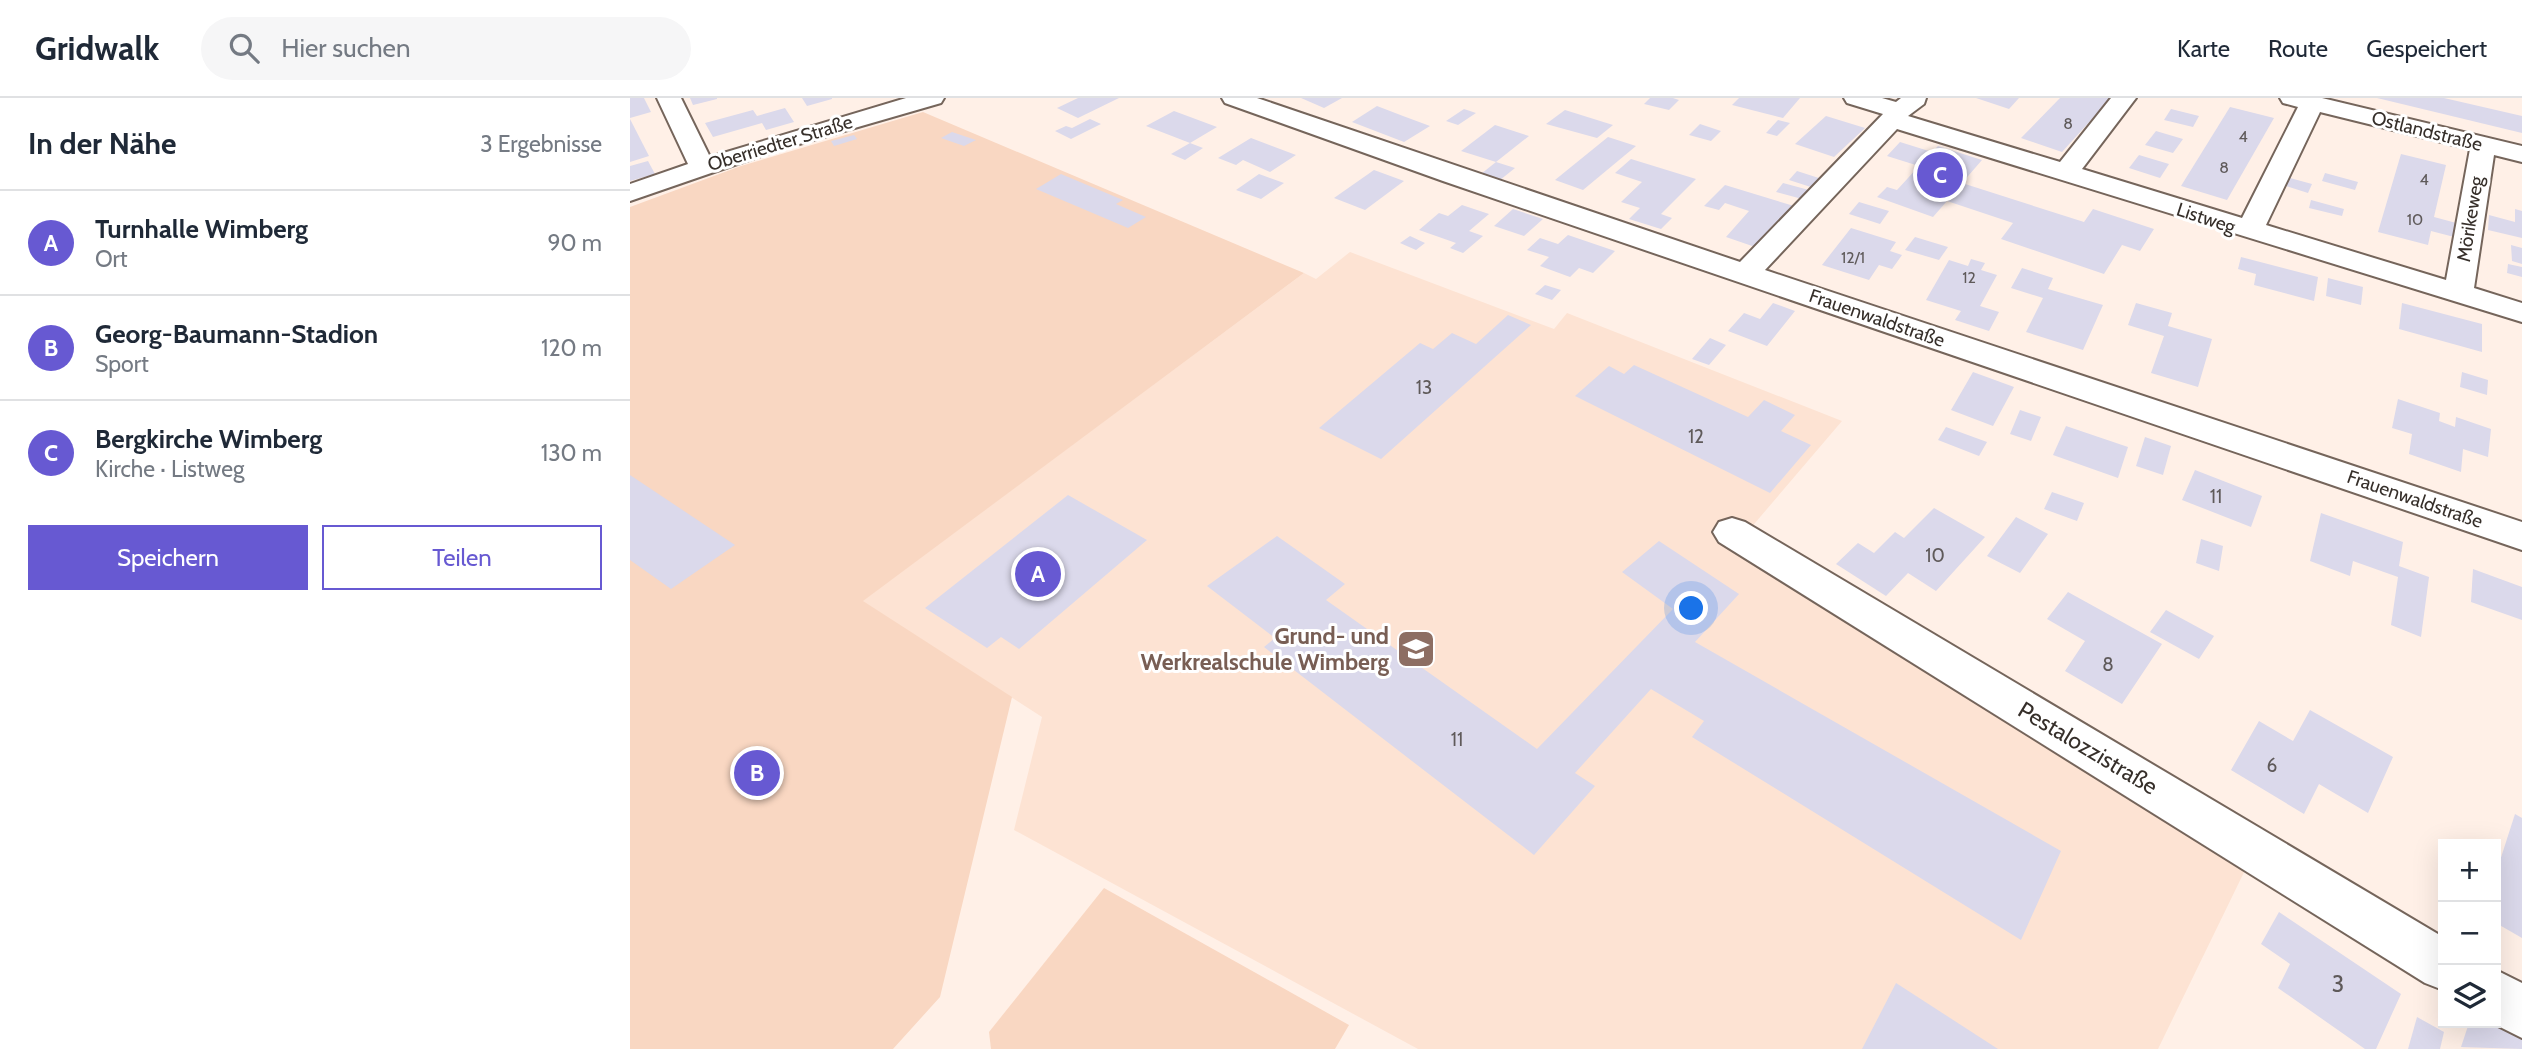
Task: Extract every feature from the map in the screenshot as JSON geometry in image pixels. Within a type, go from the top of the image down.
[{"type":"street","points":[[669,98],[702,167]]},
{"type":"street","name":"Oberriedter Straße","points":[[630,193],[702,167],[932,98]]},
{"type":"street","name":"Frauenwaldstraße","points":[[1234,98],[1745,274],[2522,536]]},
{"type":"street","points":[[1745,274],[1903,110],[1856,98]]},
{"type":"street","points":[[2065,173],[2124,98]]},
{"type":"street","points":[[2249,231],[2302,100]]},
{"type":"street","name":"Ostlandstraße","points":[[2302,100],[2522,154]]},
{"type":"street","name":"Listweg","points":[[1903,110],[2065,173],[2522,313]]},
{"type":"street","name":"Mörikeweg","points":[[2458,294],[2483,145]]},
{"type":"street","name":"Pestalozzistraße","points":[[1732,532],[2438,962]]},
{"type":"street","points":[[2501,999],[2522,1012]]},
{"type":"shaded area","points":[[923,112],[1304,273],[863,601],[1012,697],[940,997],[893,1049],[630,1049],[630,207],[741,166]]},
{"type":"shaded area","name":"Grund- und Werkrealschule Wimberg","points":[[1350,252],[1554,329],[1567,313],[1842,421],[1732,550],[2249,862],[2158,1049],[1418,1049],[1014,830],[1042,717],[862,601],[1304,273],[1316,279]]},
{"type":"shaded area","points":[[1104,888],[1349,1025],[1335,1049],[991,1049],[989,1032]]},
{"type":"building","points":[[630,98],[644,98],[651,112],[630,118]]},
{"type":"building","points":[[690,98],[717,98],[717,99],[693,105]]},
{"type":"building","points":[[802,98],[832,98],[832,99],[807,106]]},
{"type":"building","points":[[1078,98],[1119,98],[1078,118],[1057,108]]},
{"type":"building","points":[[1301,98],[1342,98],[1324,108]]},
{"type":"building","points":[[1650,98],[1679,100],[1669,110],[1644,104]]},
{"type":"building","points":[[1739,98],[1800,98],[1783,118],[1732,105]]},
{"type":"building","points":[[1976,98],[2019,98],[2009,109]]},
{"type":"building","points":[[2060,98],[2111,98],[2062,152],[2021,138]]},
{"type":"building","points":[[2377,98],[2444,98],[2522,116],[2522,133]]},
{"type":"building","points":[[1377,106],[1430,126],[1404,142],[1352,122]]},
{"type":"building","points":[[2230,107],[2274,118],[2227,200],[2181,186]]},
{"type":"building","points":[[785,108],[794,122],[766,130],[762,123],[713,137],[705,123],[753,110],[757,116]]},
{"type":"building","points":[[1464,109],[1476,113],[1458,125],[1446,121]]},
{"type":"building","points":[[2171,109],[2199,116],[2193,127],[2164,120]]},
{"type":"building","points":[[1565,110],[1613,125],[1597,138],[1546,124]]},
{"type":"building","points":[[1174,111],[1217,127],[1190,143],[1146,126]]},
{"type":"building","points":[[1826,116],[1865,128],[1834,157],[1795,144]]},
{"type":"building","points":[[630,119],[649,156],[630,162]]},
{"type":"building","points":[[1090,119],[1101,124],[1071,139],[1055,131],[1066,126],[1072,128]]},
{"type":"building","points":[[1778,120],[1790,123],[1777,136],[1766,133]]},
{"type":"building","points":[[1700,124],[1721,131],[1711,141],[1689,135]]},
{"type":"building","points":[[1495,125],[1529,136],[1496,162],[1461,151]]},
{"type":"building","points":[[2156,131],[2183,139],[2173,153],[2145,145]]},
{"type":"building","points":[[952,132],[976,140],[964,146],[941,138]]},
{"type":"building","points":[[854,135],[857,139],[834,146],[831,141]]},
{"type":"building","points":[[1608,137],[1636,146],[1583,190],[1555,180]]},
{"type":"building","points":[[1251,138],[1296,155],[1270,172],[1243,160],[1236,165],[1218,158]]},
{"type":"building","points":[[1900,142],[1932,152],[1938,146],[1982,160],[1962,183],[2084,222],[2093,209],[2154,229],[2140,251],[2122,245],[2104,274],[2001,239],[2013,223],[1947,201],[1933,217],[1877,197],[1887,187],[1897,190],[1919,166],[1887,156]]},
{"type":"building","points":[[1190,143],[1203,148],[1185,160],[1171,154]]},
{"type":"building","points":[[2401,154],[2446,165],[2434,217],[2460,224],[2458,238],[2431,231],[2428,245],[2378,232]]},
{"type":"building","points":[[2139,155],[2169,164],[2160,178],[2129,168]]},
{"type":"building","points":[[1631,159],[1696,179],[1661,214],[1672,218],[1661,229],[1629,219],[1640,208],[1621,202],[1642,182],[1615,173]]},
{"type":"building","points":[[648,161],[655,174],[630,181],[630,166]]},
{"type":"building","points":[[1496,162],[1515,168],[1500,180],[1481,174]]},
{"type":"building","points":[[1374,170],[1404,181],[1365,210],[1334,198]]},
{"type":"building","points":[[1797,171],[1825,180],[1817,189],[1789,180]]},
{"type":"building","points":[[2325,173],[2358,182],[2355,190],[2322,181]]},
{"type":"building","points":[[1061,174],[1123,200],[1116,204],[1146,217],[1128,228],[1036,189]]},
{"type":"building","points":[[1259,174],[1284,183],[1261,199],[1236,190]]},
{"type":"building","points":[[2290,178],[2312,184],[2308,193],[2286,186]]},
{"type":"building","points":[[1783,183],[1809,190],[1802,199],[1776,192]]},
{"type":"building","points":[[1725,185],[1794,206],[1758,248],[1726,237],[1749,211],[1725,203],[1719,210],[1704,206]]},
{"type":"building","points":[[2311,200],[2344,209],[2342,216],[2309,208]]},
{"type":"building","points":[[1859,202],[1889,211],[1880,224],[1849,214]]},
{"type":"building","points":[[1462,205],[1489,214],[1469,231],[1483,236],[1463,253],[1450,248],[1456,243],[1419,230],[1439,213],[1448,216]]},
{"type":"building","points":[[1513,209],[1543,219],[1524,236],[1494,226]]},
{"type":"building","points":[[2515,209],[2522,211],[2522,238],[2488,230],[2489,215],[2515,222]]},
{"type":"building","points":[[1851,228],[1896,242],[1890,251],[1902,255],[1892,269],[1879,265],[1869,280],[1822,265]]},
{"type":"building","points":[[1568,235],[1615,251],[1593,273],[1579,268],[1570,277],[1540,266],[1549,257],[1527,250],[1540,238],[1558,244]]},
{"type":"building","points":[[1410,236],[1425,243],[1416,250],[1400,243]]},
{"type":"building","points":[[1915,237],[1948,247],[1939,260],[1905,250]]},
{"type":"building","points":[[2511,245],[2522,248],[2522,264],[2512,261]]},
{"type":"building","points":[[2241,257],[2318,277],[2314,301],[2254,285],[2256,274],[2238,269]]},
{"type":"building","points":[[1971,259],[1985,263],[1981,270],[1997,275],[1980,306],[1999,312],[1989,331],[1955,320],[1961,311],[1926,300],[1949,260],[1968,266]]},
{"type":"building","points":[[2508,264],[2522,267],[2522,277],[2507,273]]},
{"type":"building","points":[[2022,268],[2053,278],[2048,289],[2103,305],[2083,350],[2026,332],[2043,298],[2011,288]]},
{"type":"building","points":[[2328,278],[2363,287],[2361,305],[2326,296]]},
{"type":"building","points":[[1545,285],[1561,290],[1552,300],[1535,294]]},
{"type":"building","points":[[1773,303],[1795,311],[1767,346],[1728,331],[1744,313],[1760,319]]},
{"type":"building","points":[[2136,303],[2172,313],[2168,326],[2212,339],[2198,387],[2151,373],[2164,336],[2128,325]]},
{"type":"building","points":[[2402,303],[2482,324],[2482,352],[2399,329]]},
{"type":"building","points":[[1508,315],[1531,325],[1381,459],[1319,428],[1420,343],[1433,349],[1452,333],[1476,344]]},
{"type":"building","points":[[1710,338],[1726,345],[1709,365],[1692,359]]},
{"type":"building","points":[[1634,365],[1748,417],[1764,400],[1795,415],[1781,431],[1811,445],[1770,493],[1575,396],[1609,366],[1624,374]]},
{"type":"building","points":[[1973,372],[2014,387],[1993,426],[1951,410]]},
{"type":"building","points":[[2462,372],[2488,380],[2487,395],[2460,387]]},
{"type":"building","points":[[2398,399],[2440,413],[2439,421],[2455,427],[2456,417],[2491,429],[2488,457],[2463,449],[2461,472],[2409,454],[2412,434],[2392,428]]},
{"type":"building","points":[[2020,410],[2041,417],[2031,441],[2010,434]]},
{"type":"building","points":[[2066,426],[2128,447],[2118,478],[2053,455]]},
{"type":"building","points":[[1946,427],[1987,442],[1979,456],[1938,440]]},
{"type":"building","points":[[2145,437],[2171,446],[2163,475],[2136,466]]},
{"type":"building","points":[[2195,470],[2262,496],[2251,527],[2182,500]]},
{"type":"building","points":[[630,475],[735,545],[671,589],[630,560]]},
{"type":"building","points":[[2052,492],[2084,503],[2077,521],[2044,509]]},
{"type":"building","points":[[1068,495],[1147,540],[1019,649],[1001,637],[987,648],[925,608]]},
{"type":"building","points":[[1934,508],[1985,537],[1936,591],[1908,573],[1886,596],[1836,564],[1858,543],[1874,553],[1895,532],[1904,538]]},
{"type":"building","points":[[2321,513],[2403,542],[2399,566],[2429,577],[2421,637],[2391,625],[2398,577],[2353,561],[2350,576],[2310,561]]},
{"type":"building","points":[[2016,517],[2048,534],[2020,573],[1987,556]]},
{"type":"building","points":[[1277,536],[1345,584],[1326,600],[1537,749],[1673,609],[1622,572],[1659,541],[1739,594],[1695,642],[2061,851],[2021,940],[1692,737],[1704,721],[1651,689],[1575,773],[1595,786],[1534,855],[1264,647],[1275,638],[1207,586]]},
{"type":"building","points":[[2201,539],[2223,546],[2219,571],[2196,563]]},
{"type":"building","points":[[2473,569],[2522,587],[2522,620],[2471,602]]},
{"type":"building","points":[[2068,592],[2162,644],[2122,704],[2065,671],[2085,641],[2047,619]]},
{"type":"building","points":[[2166,610],[2214,636],[2199,659],[2150,632]]},
{"type":"building","points":[[2310,710],[2393,757],[2368,813],[2319,784],[2304,814],[2231,770],[2259,721],[2293,741]]},
{"type":"building","points":[[2515,814],[2522,818],[2522,938],[2501,926],[2501,857]]},
{"type":"building","points":[[2279,912],[2401,994],[2376,1049],[2365,1049],[2278,988],[2290,964],[2261,944]]},
{"type":"building","points":[[1896,983],[1998,1049],[1862,1049]]},
{"type":"building","points":[[2417,1017],[2444,1032],[2440,1049],[2408,1049]]},
{"type":"building","points":[[2501,1017],[2522,1030],[2522,1049],[2461,1047],[2467,1028],[2501,1028]]},
{"type":"place","name":"Bergkirche Wimberg","points":[[1940,175]]},
{"type":"place","name":"Turnhalle Wimberg","points":[[1038,574]]},
{"type":"place","name":"Grund- und Werkrealschule Wimberg","points":[[1416,649]]},
{"type":"place","name":"Georg-Baumann-Stadion","points":[[757,773]]}]
